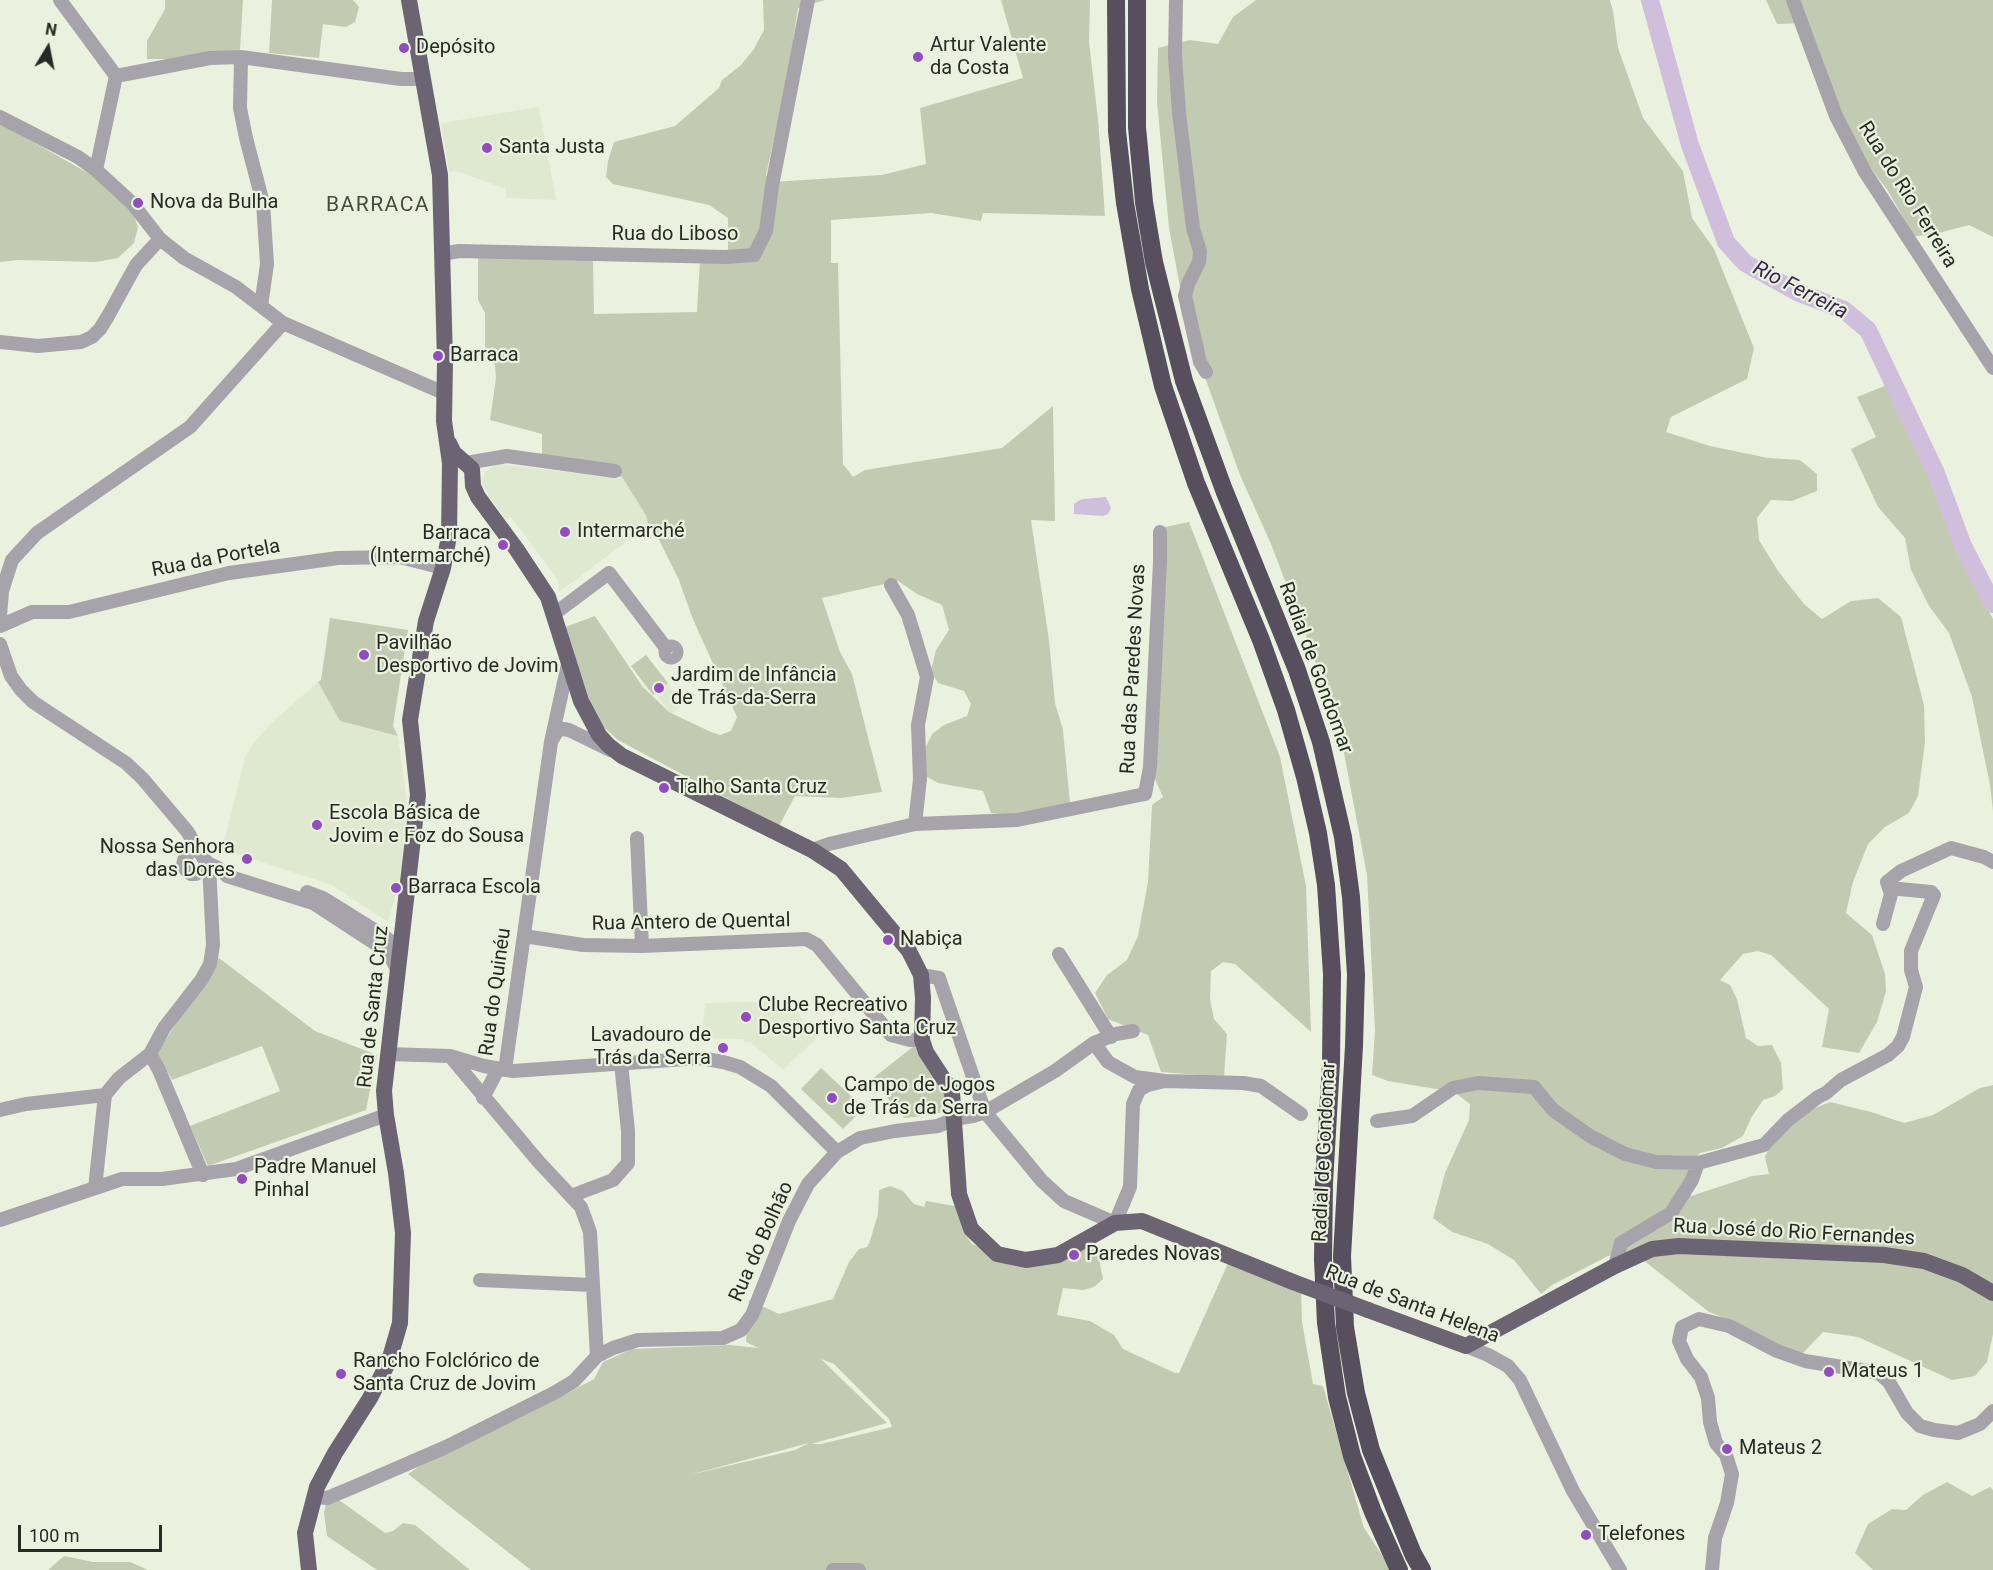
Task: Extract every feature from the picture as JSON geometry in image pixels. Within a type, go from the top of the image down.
[{"type":"highway","name":"Radial de Gondomar","points":[[1116,0],[1117,131],[1125,203],[1140,289],[1161,375],[1196,483],[1261,640],[1286,710],[1318,833],[1327,896],[1332,974],[1331,1063],[1323,1249],[1326,1323],[1336,1397],[1352,1456],[1373,1512],[1399,1570]]},
{"type":"highway","name":"Radial de Gondomar","points":[[1137,0],[1137,126],[1144,202],[1154,262],[1184,381],[1224,490],[1296,670],[1321,742],[1343,837],[1351,897],[1356,975],[1342,1256],[1345,1327],[1356,1393],[1371,1450],[1404,1534],[1422,1570]]},
{"type":"main road","points":[[409,0],[440,175],[445,432],[449,454],[460,474],[541,584],[548,597],[581,701],[588,733],[622,756],[812,850],[842,869],[909,951],[921,975],[922,1040],[926,1052],[952,1092],[959,1194],[971,1229],[997,1254],[1026,1260],[1058,1255],[1115,1222]]},
{"type":"main road","name":"Rua de Santa Cruz","points":[[309,1570],[306,1533],[317,1487],[335,1453],[370,1398],[389,1361],[398,1336],[403,1233],[384,1091],[418,795],[410,720],[426,621],[443,568],[449,536],[449,503],[460,474]]},
{"type":"main road","name":"Rua de Santa Helena","points":[[1115,1222],[1142,1221],[1293,1282],[1466,1346]]},
{"type":"main road","name":"Rua José do Rio Fernandes","points":[[1466,1346],[1615,1266],[1652,1250],[1679,1246],[1884,1255],[1924,1261],[1962,1275],[1993,1293]]},
{"type":"street","points":[[60,0],[117,76],[96,170]]},
{"type":"street","name":"Rua do Liboso","points":[[442,254],[459,251],[726,257],[753,255],[766,231],[772,186],[808,0]]},
{"type":"street","points":[[1176,0],[1175,56],[1179,113],[1192,228],[1200,251],[1199,262],[1185,296],[1200,362],[1206,372]]},
{"type":"street","name":"Rua do Rio Ferreira","points":[[1793,0],[1836,116],[1865,172],[1993,368]]},
{"type":"street","points":[[117,76],[210,58],[241,57],[401,79],[423,79]]},
{"type":"street","points":[[241,57],[240,108],[263,203],[267,264],[261,306]]},
{"type":"street","points":[[0,117],[78,158],[96,170],[132,203],[160,239],[183,258],[237,287],[283,322],[444,393]]},
{"type":"street","points":[[0,342],[47,346],[81,342],[92,337],[100,329],[136,265],[160,239]]},
{"type":"street","points":[[0,616],[2,591],[12,560],[37,533],[190,426],[283,322]]},
{"type":"street","points":[[460,474],[486,459],[507,456],[615,471]]},
{"type":"street","name":"Rua das Paredes Novas","points":[[812,850],[915,824],[1017,820],[1145,794],[1150,767],[1160,532]]},
{"type":"street","name":"Rua da Portela","points":[[0,626],[32,612],[69,612],[229,573],[338,558],[400,557],[443,568]]},
{"type":"street","points":[[554,614],[609,573],[666,648]]},
{"type":"street","points":[[891,585],[908,615],[927,677],[918,725],[920,779],[915,824]]},
{"type":"street","points":[[0,644],[11,676],[21,690],[43,709],[126,763],[142,777],[171,811],[196,847],[214,866],[213,945],[210,964],[202,980],[164,1028],[150,1054],[119,1078],[105,1095],[95,1188]]},
{"type":"street","name":"Rua do Quinéu","points":[[483,1098],[502,1070],[524,936],[551,742],[566,678],[568,659]]},
{"type":"street","points":[[551,742],[554,734],[563,729],[588,733]]},
{"type":"street","points":[[637,838],[642,946]]},
{"type":"street","points":[[196,847],[184,860],[183,866],[191,874],[214,866],[233,869],[310,893],[323,898],[379,939],[400,947]]},
{"type":"street","points":[[1882,924],[1891,894],[1887,882],[1901,871],[1952,848],[1984,857],[1993,862]]},
{"type":"street","points":[[1377,1121],[1412,1116],[1453,1089],[1478,1083],[1534,1087],[1553,1110],[1590,1136],[1625,1154],[1656,1162],[1698,1163],[1764,1145],[1788,1120],[1842,1080],[1888,1055],[1898,1046],[1903,1037],[1916,987],[1911,970],[1911,951],[1934,895],[1932,892],[1889,888]]},
{"type":"street","points":[[379,939],[395,932],[405,918]]},
{"type":"street","name":"Rua Antero de Quental","points":[[524,936],[583,945],[642,946],[806,939],[817,945],[891,1035],[910,1041],[922,1040]]},
{"type":"street","points":[[379,939],[398,970]]},
{"type":"street","points":[[1059,954],[1111,1036]]},
{"type":"street","points":[[921,975],[939,978],[985,1112],[1042,1181],[1064,1201],[1115,1222],[1130,1187],[1133,1104],[1139,1090],[1148,1085],[1165,1082]]},
{"type":"street","name":"Rua do Bolhão","points":[[314,1497],[327,1498],[446,1447],[574,1381],[597,1356],[613,1348],[638,1340],[723,1338],[741,1330],[752,1315],[789,1221],[808,1184],[837,1152],[860,1138],[938,1126],[954,1119],[985,1112],[1055,1071],[1094,1043],[1133,1031]]},
{"type":"street","points":[[1094,1043],[1108,1062],[1135,1077],[1165,1082],[1243,1083],[1261,1086],[1301,1114]]},
{"type":"street","points":[[150,1054],[159,1070],[203,1175]]},
{"type":"street","points":[[388,1054],[450,1056],[502,1070],[700,1058],[723,1062],[740,1067],[771,1086],[837,1152]]},
{"type":"street","points":[[450,1056],[483,1098],[582,1207],[590,1232],[597,1356]]},
{"type":"street","points":[[571,1196],[613,1180],[628,1163],[628,1131],[621,1063]]},
{"type":"street","points":[[0,1110],[26,1104],[105,1095]]},
{"type":"street","points":[[0,1220],[122,1179],[162,1179],[236,1169],[386,1115]]},
{"type":"street","points":[[1615,1266],[1621,1243],[1671,1213],[1692,1180],[1698,1163]]},
{"type":"street","points":[[480,1280],[592,1285]]},
{"type":"street","points":[[1712,1570],[1715,1538],[1727,1503],[1732,1474],[1726,1455],[1716,1443],[1710,1422],[1708,1398],[1701,1377],[1687,1359],[1679,1341],[1682,1327],[1699,1319],[1729,1326],[1777,1351],[1805,1361],[1879,1373],[1889,1382],[1907,1413],[1920,1426],[1934,1430],[1958,1433],[1980,1424],[1993,1411]]},
{"type":"street","name":"Rua de Santa Helena","points":[[1466,1346],[1508,1366],[1520,1380],[1573,1491],[1620,1570]]},
{"type":"street","points":[[832,1570],[859,1570]]},
{"type":"shaded area","points":[[165,0],[243,0],[240,51],[169,59],[147,59],[147,41],[165,9]]},
{"type":"shaded area","points":[[272,0],[353,0],[359,7],[355,22],[346,27],[323,24],[319,58],[269,53]]},
{"type":"shaded area","points":[[763,0],[825,0],[798,8],[788,75],[766,175],[772,182],[882,175],[926,164],[920,108],[1023,78],[1001,0],[1090,0],[1089,42],[1098,119],[1105,216],[983,213],[981,221],[931,213],[831,220],[831,263],[838,263],[843,464],[853,477],[865,470],[1002,448],[1053,406],[1055,521],[1031,520],[1049,640],[1055,703],[1063,730],[1070,803],[1007,815],[991,813],[983,791],[938,783],[922,774],[924,751],[932,734],[944,725],[967,716],[971,704],[964,691],[938,683],[931,671],[936,650],[949,630],[942,605],[917,594],[898,581],[822,598],[840,652],[852,674],[882,792],[841,798],[795,796],[779,826],[618,740],[596,720],[565,627],[595,616],[642,686],[669,712],[720,735],[731,731],[737,717],[692,617],[679,580],[655,532],[648,524],[646,515],[622,477],[585,472],[542,454],[542,434],[490,420],[496,378],[495,365],[485,346],[485,313],[478,300],[478,258],[593,259],[594,314],[697,312],[700,259],[728,261],[728,218],[709,205],[613,184],[606,177],[608,161],[614,142],[675,126],[719,88],[722,80],[741,65],[754,49],[764,30]]},
{"type":"shaded area","points":[[1256,0],[1610,0],[1618,48],[1643,118],[1683,171],[1692,218],[1714,249],[1754,348],[1747,379],[1671,417],[1666,432],[1710,446],[1768,458],[1800,460],[1817,474],[1817,491],[1792,501],[1771,500],[1757,518],[1759,540],[1778,571],[1804,604],[1822,619],[1851,601],[1878,598],[1901,617],[1924,705],[1925,742],[1918,796],[1909,813],[1885,827],[1868,844],[1853,882],[1846,913],[1872,935],[1885,974],[1886,991],[1877,1022],[1859,1053],[1822,1047],[1829,1009],[1771,955],[1758,951],[1743,954],[1720,980],[1730,985],[1737,999],[1746,1038],[1758,1046],[1772,1045],[1781,1063],[1783,1089],[1775,1096],[1763,1100],[1743,1136],[1722,1148],[1700,1153],[1689,1165],[1688,1191],[1691,1196],[1752,1176],[1769,1174],[1765,1157],[1772,1142],[1803,1113],[1830,1102],[1904,1123],[1933,1115],[1980,1088],[1993,1085],[1993,1334],[1987,1362],[1975,1376],[1952,1380],[1858,1337],[1823,1332],[1803,1353],[1776,1345],[1742,1325],[1709,1312],[1633,1252],[1608,1256],[1552,1285],[1541,1294],[1514,1260],[1488,1244],[1452,1232],[1433,1218],[1445,1173],[1469,1120],[1470,1104],[1454,1092],[1388,1081],[1372,1075],[1375,1030],[1367,875],[1336,719],[1271,544],[1240,475],[1188,330],[1169,228],[1157,102],[1158,48],[1190,40],[1218,44],[1233,17]]},
{"type":"shaded area","points":[[1766,0],[1993,0],[1993,237],[1969,225],[1935,234],[1909,237],[1908,226],[1888,191],[1866,162],[1847,131],[1808,23],[1777,24]]},
{"type":"shaded area","points":[[539,107],[556,200],[506,198],[506,189],[456,171],[449,172],[441,123]]},
{"type":"shaded area","points":[[0,123],[102,181],[133,213],[138,227],[134,243],[118,258],[96,262],[18,260],[0,262]]},
{"type":"shaded area","points":[[1897,381],[1962,537],[1972,579],[1993,619],[1993,811],[1972,697],[1949,633],[1929,606],[1911,570],[1905,538],[1878,507],[1851,449],[1876,437],[1857,397]]},
{"type":"shaded area","points":[[496,464],[622,478],[653,522],[559,592],[558,580],[511,517],[505,520],[482,485],[485,472]]},
{"type":"shaded area","points":[[1106,497],[1111,508],[1108,514],[1103,516],[1074,514],[1074,504],[1078,501]]},
{"type":"shaded area","points":[[1189,522],[1280,757],[1306,886],[1311,1032],[1235,964],[1223,962],[1211,971],[1210,999],[1214,1019],[1227,1034],[1224,1077],[1161,1072],[1148,1035],[1108,1019],[1095,993],[1107,975],[1127,960],[1138,936],[1148,882],[1152,805],[1163,797],[1153,775],[1165,527]]},
{"type":"shaded area","name":"Pavilhão Desportivo de Jovim","points":[[330,618],[408,630],[393,726],[398,736],[340,721],[318,682],[321,680]]},
{"type":"shaded area","name":"Jardim de Infância de Trás-da-Serra","points":[[646,655],[683,705],[671,714],[631,666]]},
{"type":"shaded area","name":"Jardim de Infância de Trás-da-Serra","points":[[646,655],[668,683],[653,695],[631,666]]},
{"type":"shaded area","name":"Escola Básica de Jovim e Foz do Sousa","points":[[318,682],[340,721],[398,736],[407,802],[400,878],[388,922],[332,885],[222,849],[245,758],[250,748],[268,726]]},
{"type":"shaded area","points":[[219,958],[315,1031],[377,1055],[366,1110],[208,1166],[190,1126],[280,1091],[262,1046],[172,1080],[157,1053]]},
{"type":"shaded area","points":[[789,1001],[817,1038],[783,1070],[750,1042],[744,1042],[743,1039],[702,1038],[705,1003]]},
{"type":"shaded area","points":[[914,1046],[926,1058],[936,1075],[948,1104],[935,1115],[904,1118],[872,1079]]},
{"type":"shaded area","name":"Campo de Jogos de Trás da Serra","points":[[821,1068],[864,1108],[843,1129],[801,1089]]},
{"type":"shaded area","points":[[890,1186],[903,1191],[914,1204],[924,1207],[926,1201],[955,1206],[963,1231],[972,1244],[1025,1266],[1095,1239],[1103,1279],[1094,1287],[1083,1290],[1063,1288],[1057,1315],[1090,1321],[1114,1335],[1123,1349],[1175,1373],[1179,1373],[1229,1261],[1301,1289],[1302,1322],[1313,1384],[1323,1386],[1364,1528],[1392,1570],[531,1570],[408,1474],[436,1455],[520,1418],[594,1379],[603,1362],[632,1349],[730,1345],[758,1348],[746,1342],[749,1300],[779,1314],[833,1299],[849,1262],[859,1249],[867,1247],[870,1241],[878,1214],[879,1190]],"holes":[[[821,1359],[834,1364],[889,1419],[892,1427],[821,1444],[811,1444],[887,1423]],[[809,1443],[795,1450],[689,1475]]]},
{"type":"shaded area","points":[[1947,1482],[1972,1496],[1990,1487],[1993,1490],[1993,1570],[1873,1570],[1855,1553],[1868,1524],[1892,1509],[1906,1510],[1923,1495]]},
{"type":"shaded area","points":[[335,1497],[385,1533],[393,1531],[403,1523],[415,1525],[470,1570],[377,1570],[327,1536],[324,1513],[326,1504]]},
{"type":"shaded area","points":[[64,1556],[93,1562],[130,1562],[148,1570],[48,1570]]},
{"type":"waterway","name":"Rio Ferreira","points":[[1650,0],[1690,145],[1726,242],[1745,263],[1797,292],[1844,310],[1868,330],[1936,473],[1963,546],[1993,604]]},
{"type":"place","name":"Depósito","points":[[404,48]]},
{"type":"place","name":"Artur Valente da Costa","points":[[918,57]]},
{"type":"place","name":"Santa Justa","points":[[487,148]]},
{"type":"place","name":"Nova da Bulha","points":[[138,203]]},
{"type":"place","name":"Barraca","points":[[438,356]]},
{"type":"place","name":"Intermarché","points":[[565,532]]},
{"type":"place","name":"Barraca (Intermarché)","points":[[503,545]]},
{"type":"place","name":"Pavilhão Desportivo de Jovim","points":[[364,655]]},
{"type":"place","name":"Jardim de Infância de Trás-da-Serra","points":[[659,688]]},
{"type":"place","name":"Talho Santa Cruz","points":[[664,788]]},
{"type":"place","name":"Escola Básica de Jovim e Foz do Sousa","points":[[317,825]]},
{"type":"place","name":"Nossa Senhora das Dores","points":[[247,859]]},
{"type":"place","name":"Barraca Escola","points":[[396,888]]},
{"type":"place","name":"Nabiça","points":[[888,940]]},
{"type":"place","name":"Clube Recreativo Desportivo Santa Cruz","points":[[746,1017]]},
{"type":"place","name":"Lavadouro de Trás da Serra","points":[[723,1048]]},
{"type":"place","name":"Campo de Jogos de Trás da Serra","points":[[832,1098]]},
{"type":"place","name":"Padre Manuel Pinhal","points":[[242,1179]]},
{"type":"place","name":"Paredes Novas","points":[[1074,1255]]},
{"type":"place","name":"Mateus 1","points":[[1829,1372]]},
{"type":"place","name":"Rancho Folclórico de Santa Cruz de Jovim","points":[[341,1374]]},
{"type":"place","name":"Mateus 2","points":[[1727,1449]]},
{"type":"place","name":"Telefones","points":[[1586,1535]]},
{"type":"district","name":"BARRACA","points":[[378,206]]}]
